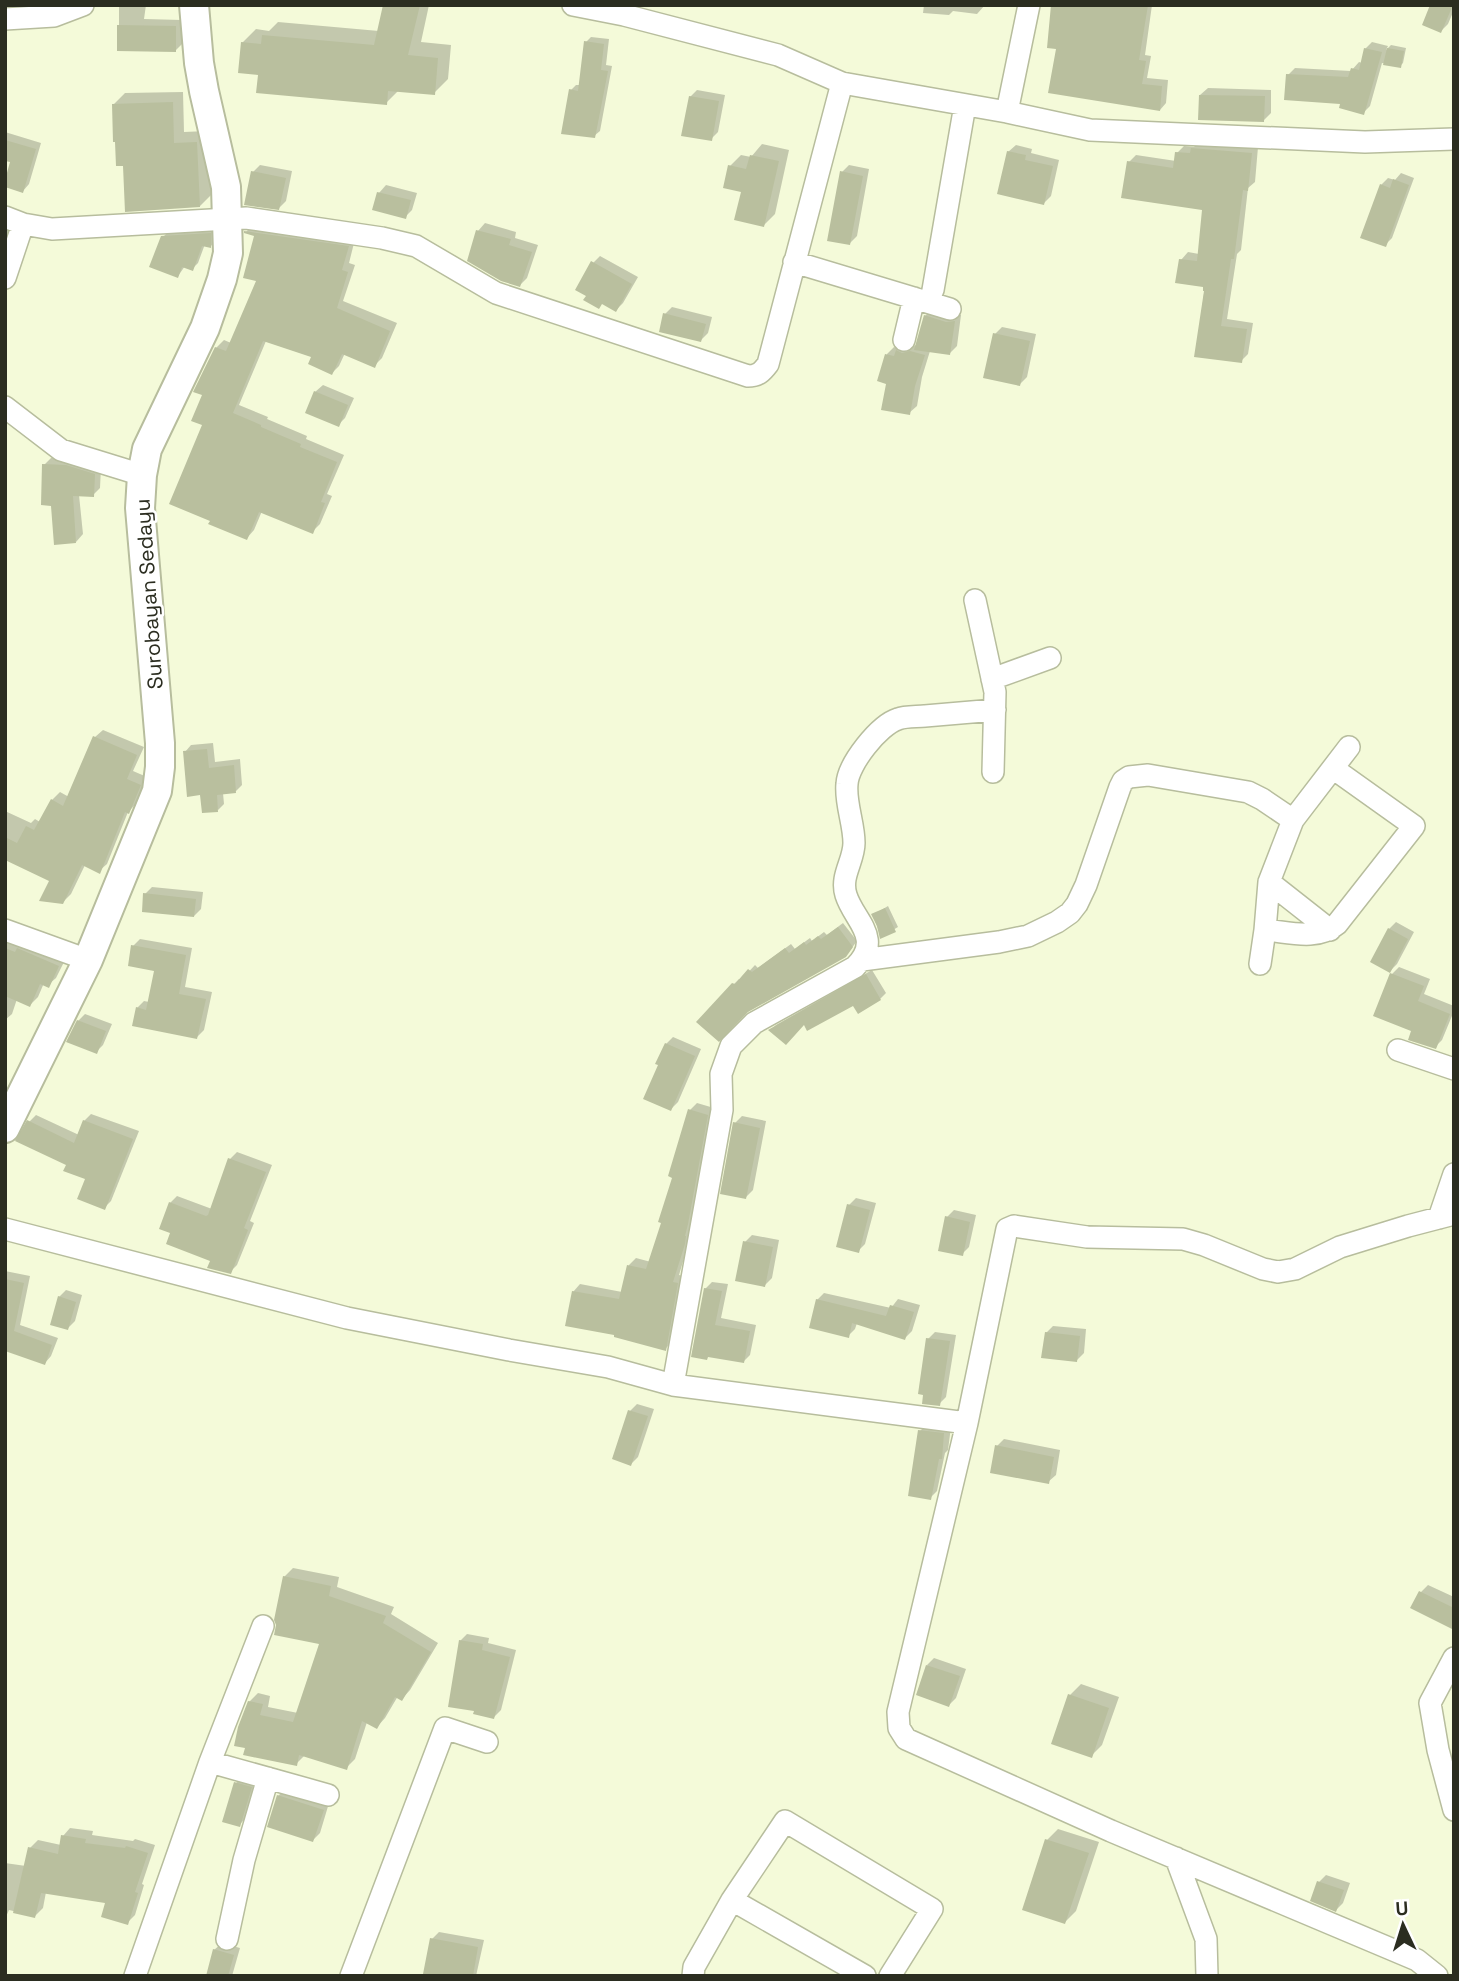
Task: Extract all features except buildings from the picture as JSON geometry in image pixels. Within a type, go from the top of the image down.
[{"type":"main road","name":"Surobayan Sedayu","points":[[5,1128],[88,960],[157,791],[160,767],[140,508],[142,475],[147,449],[205,328],[228,253],[226,187],[199,63],[194,5]]},
{"type":"street","points":[[5,19],[54,16],[83,5]]},
{"type":"street","points":[[573,5],[624,15],[778,55],[842,83],[1007,112],[1090,130],[1365,142],[1454,139]]},
{"type":"street","points":[[1007,112],[1029,5]]},
{"type":"street","points":[[5,278],[14,220],[52,229],[246,218],[382,238],[416,246],[496,293],[748,376],[760,374],[768,364],[842,83]]},
{"type":"street","points":[[904,340],[924,294],[965,105]]},
{"type":"street","points":[[794,262],[924,294],[950,309]]},
{"type":"street","points":[[5,407],[61,450],[142,475]]},
{"type":"street","points":[[975,600],[995,692],[993,772]]},
{"type":"street","points":[[992,679],[1050,658]]},
{"type":"street","points":[[673,1385],[722,1111],[721,1074],[732,1046],[754,1023],[855,967],[862,960],[866,949],[867,936],[846,897],[844,884],[854,843],[846,786],[849,770],[880,732],[897,719],[995,710]]},
{"type":"street","points":[[1259,964],[1269,882],[1293,820],[1349,747]]},
{"type":"street","points":[[1265,930],[1315,935],[1331,930],[1414,826],[1334,769]]},
{"type":"street","points":[[862,960],[999,942],[1028,936],[1058,922],[1070,913],[1082,895],[1120,787],[1129,777],[1148,775],[1248,792],[1293,820]]},
{"type":"street","points":[[1269,882],[1331,930]]},
{"type":"street","points":[[5,930],[88,960]]},
{"type":"street","points":[[1398,1050],[1454,1069]]},
{"type":"street","points":[[1437,1976],[1417,1960],[906,1739],[899,1728],[898,1712],[967,1423],[1007,1229],[1014,1226],[1087,1237],[1183,1239],[1278,1272],[1295,1269],[1340,1247],[1446,1216],[1454,1174]]},
{"type":"street","points":[[5,1229],[347,1318],[608,1367],[673,1385],[967,1423]]},
{"type":"street","points":[[135,1976],[210,1762],[262,1626]]},
{"type":"street","points":[[1454,1658],[1430,1703],[1438,1750],[1454,1810]]},
{"type":"street","points":[[351,1976],[445,1728],[487,1742]]},
{"type":"street","points":[[210,1762],[328,1796]]},
{"type":"street","points":[[227,1939],[244,1860],[268,1779]]},
{"type":"street","points":[[693,1976],[694,1967],[732,1900],[785,1821],[932,1909],[890,1976]]},
{"type":"street","points":[[1176,1858],[1206,1939],[1206,1976]]},
{"type":"street","points":[[732,1900],[865,1976]]}]
